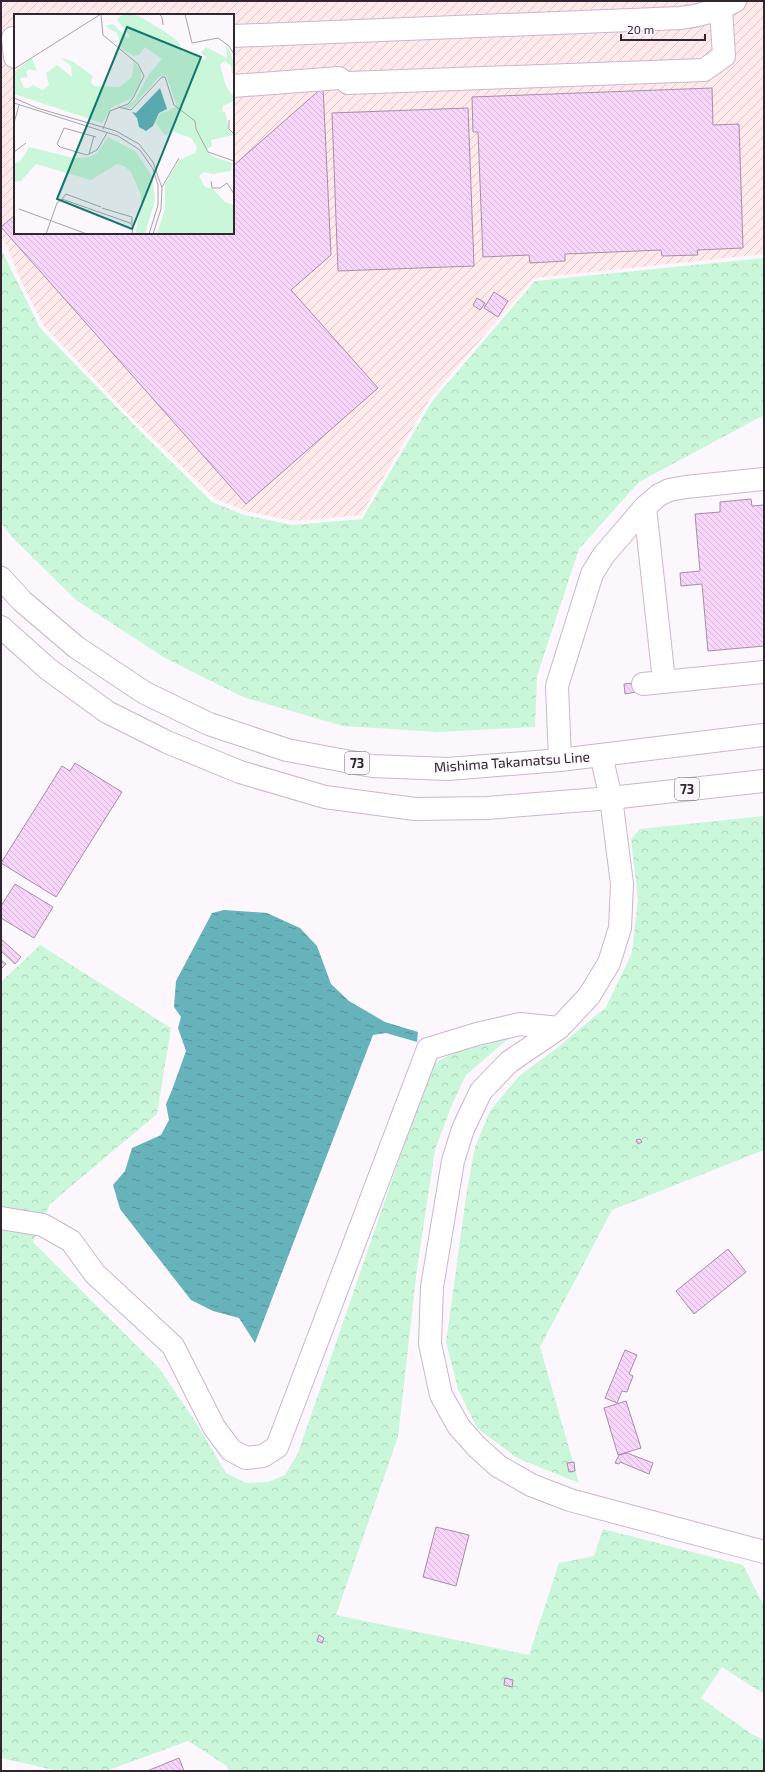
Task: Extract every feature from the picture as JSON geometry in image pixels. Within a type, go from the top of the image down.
[{"type":"street","points":[[234,36],[680,18],[701,16],[728,5],[724,56],[704,70],[343,80],[234,86]]},
{"type":"street","points":[[560,760],[557,686],[592,574],[603,556],[645,507],[659,495],[669,490],[764,479]]},
{"type":"street","points":[[645,507],[664,681]]},
{"type":"street","name":"Mishima Takamatsu Line","points":[[1,578],[22,601],[76,647],[145,693],[209,724],[287,750],[380,767],[448,769],[560,760],[764,735]]},
{"type":"street","name":"73","points":[[1,627],[48,669],[107,712],[167,742],[240,772],[325,797],[415,809],[487,808],[611,798],[764,781]]},
{"type":"street","points":[[643,684],[764,672]]},
{"type":"street","points":[[601,755],[611,798],[622,884],[620,928],[609,963],[589,996],[559,1028],[509,1062],[481,1091],[463,1129],[453,1162],[432,1287],[430,1344],[441,1395],[460,1427],[477,1447],[498,1466],[531,1485],[570,1500],[764,1552]]},
{"type":"street","points":[[1,1218],[43,1225],[71,1240],[95,1274],[173,1346],[214,1427],[231,1450],[246,1458],[263,1456],[276,1447],[428,1049],[477,1034],[520,1024],[559,1028]]},
{"type":"shaded area","points":[[1,1],[764,1],[764,254],[534,278],[431,397],[361,515],[293,521],[246,511],[216,499],[130,416],[44,326],[22,283],[4,240],[1,227]]},
{"type":"green space","points":[[1,249],[40,328],[142,433],[212,502],[244,515],[292,525],[362,519],[433,400],[535,281],[764,258],[764,415],[639,482],[579,549],[537,676],[535,727],[438,732],[343,726],[243,697],[165,658],[76,600],[12,537],[1,523]]},
{"type":"green space","points":[[764,816],[764,1150],[612,1210],[540,1347],[579,1483],[517,1458],[477,1428],[458,1389],[446,1342],[467,1190],[475,1147],[490,1111],[519,1076],[557,1048],[606,1007],[632,953],[638,899],[631,839],[640,829]]},
{"type":"green space","points":[[40,945],[171,1028],[157,1114],[50,1204],[33,1242],[159,1368],[197,1424],[226,1473],[246,1483],[268,1482],[285,1475],[298,1453],[432,1064],[456,1052],[508,1039],[466,1075],[451,1107],[435,1150],[417,1269],[398,1437],[336,1615],[529,1655],[559,1563],[594,1556],[603,1529],[743,1565],[764,1606],[764,1694],[722,1667],[701,1698],[750,1733],[764,1740],[764,1771],[229,1771],[227,1766],[188,1741],[106,1771],[59,1771],[1,1758],[1,982]]},
{"type":"water","points":[[224,910],[267,913],[300,928],[317,946],[331,984],[349,1001],[385,1022],[418,1032],[417,1042],[386,1033],[373,1035],[255,1343],[239,1318],[213,1311],[191,1300],[120,1209],[113,1185],[125,1171],[132,1148],[161,1135],[169,1120],[166,1104],[186,1051],[178,1028],[181,1017],[174,1007],[176,981],[212,913]]},
{"type":"building","points":[[323,87],[331,255],[291,290],[378,388],[246,504],[1,227],[14,216],[14,234],[234,234],[234,165]]},
{"type":"building","points":[[712,88],[713,125],[739,124],[743,248],[697,250],[698,255],[662,256],[661,250],[565,254],[565,261],[530,263],[529,255],[483,257],[478,132],[473,132],[472,97]]},
{"type":"building","points":[[468,108],[474,266],[338,271],[332,113]]},
{"type":"building","points":[[494,292],[508,301],[498,317],[484,308]]},
{"type":"building","points":[[477,298],[485,303],[480,310],[473,305]]},
{"type":"building","points":[[751,499],[752,506],[764,505],[764,646],[708,651],[702,584],[681,586],[680,573],[700,571],[695,514],[720,512],[720,502]]},
{"type":"building","points":[[641,682],[642,691],[625,694],[624,684]]},
{"type":"building","points":[[75,763],[122,792],[56,897],[1,863],[62,766],[70,771]]},
{"type":"building","points":[[15,884],[53,907],[34,938],[1,918],[1,906]]},
{"type":"building","points":[[1,939],[21,957],[15,964],[1,951]]},
{"type":"building","points":[[1,960],[6,964],[1,969]]},
{"type":"building","points":[[640,1139],[642,1142],[638,1144],[636,1140]]},
{"type":"building","points":[[728,1249],[746,1272],[694,1314],[676,1291]]},
{"type":"building","points":[[625,1350],[637,1355],[629,1374],[633,1376],[627,1392],[622,1391],[617,1403],[605,1398]]},
{"type":"building","points":[[626,1401],[641,1448],[618,1455],[604,1408]]},
{"type":"building","points":[[627,1453],[653,1463],[649,1474],[620,1462],[619,1464],[615,1463],[619,1455]]},
{"type":"building","points":[[574,1462],[575,1471],[569,1472],[567,1463]]},
{"type":"building","points":[[436,1527],[469,1535],[456,1586],[423,1577]]},
{"type":"building","points":[[319,1635],[324,1638],[322,1643],[317,1641]]},
{"type":"building","points":[[505,1678],[513,1680],[512,1687],[504,1685]]},
{"type":"building","points":[[179,1758],[184,1771],[147,1771]]}]
